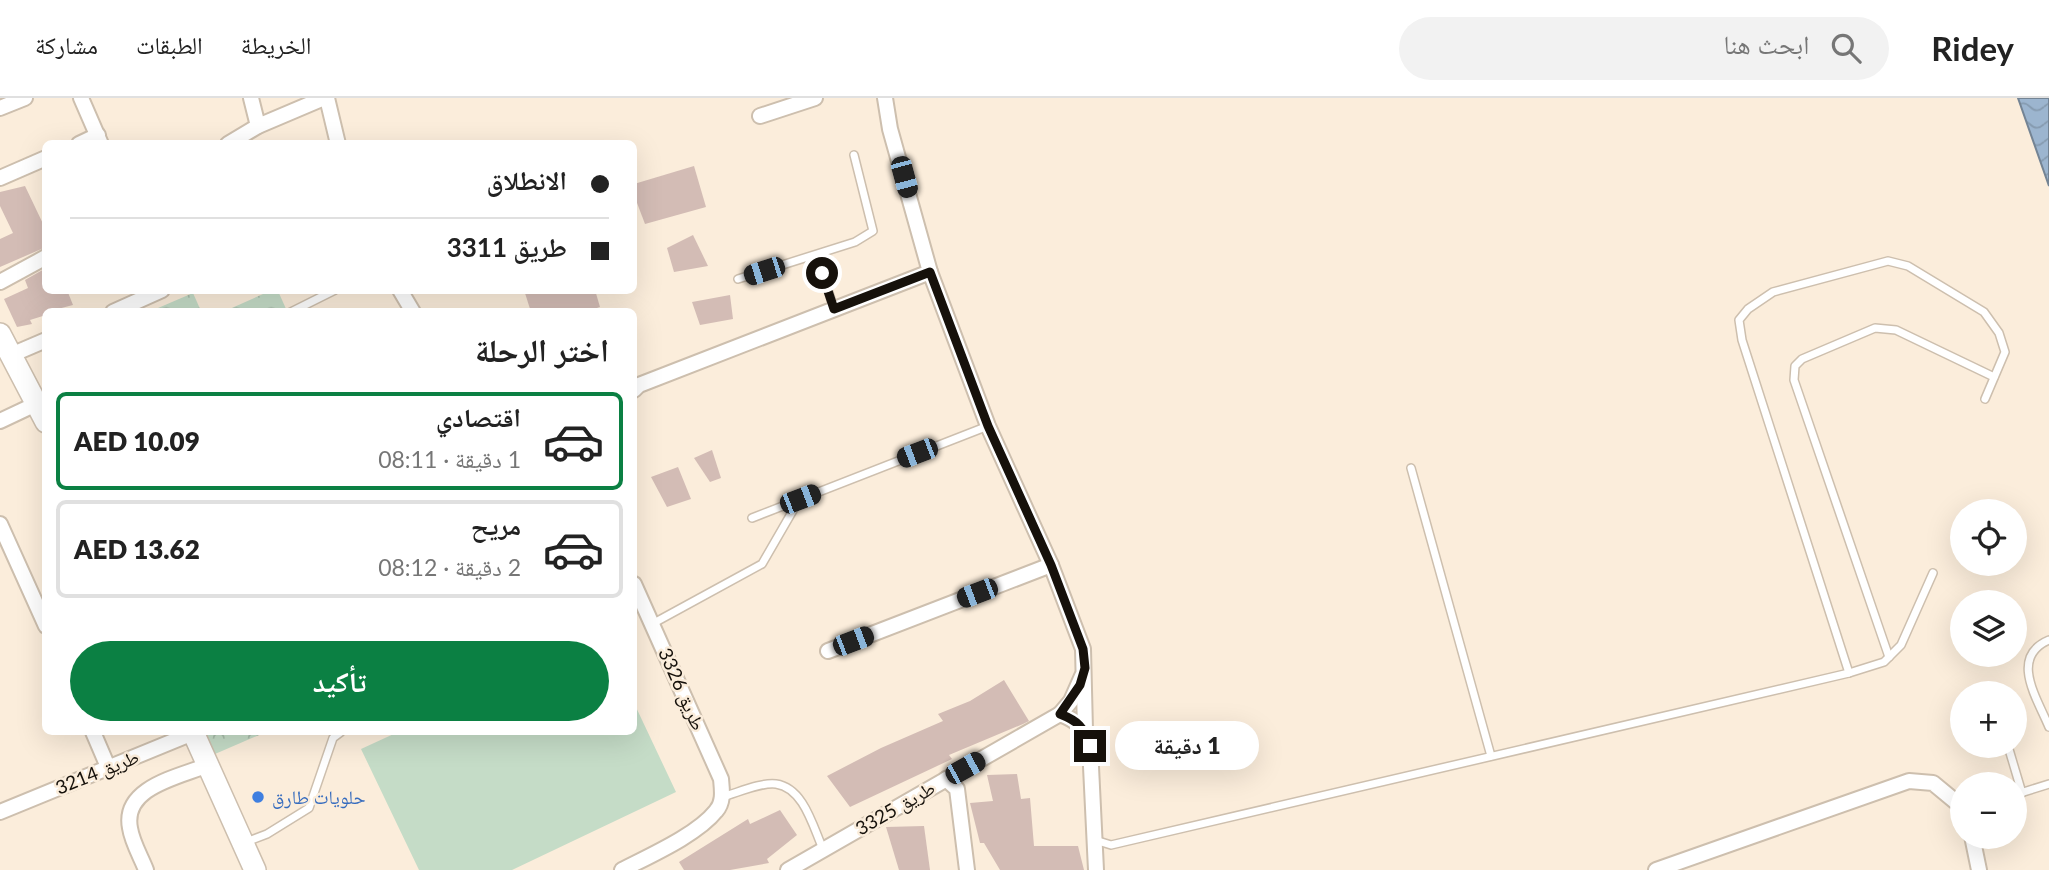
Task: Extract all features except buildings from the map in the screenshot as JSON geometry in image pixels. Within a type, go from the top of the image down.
[{"type":"street","points":[[0,108],[25,98]]},
{"type":"street","points":[[81,98],[99,139]]},
{"type":"street","points":[[251,98],[258,126]]},
{"type":"street","points":[[235,140],[258,126],[325,98],[337,140]]},
{"type":"street","points":[[760,116],[815,98]]},
{"type":"street","points":[[886,98],[890,129],[930,272],[988,426],[1051,565],[1083,649],[1085,668],[1081,725],[1090,746],[1096,870]]},
{"type":"street","points":[[0,178],[42,160]]},
{"type":"street","points":[[0,282],[42,259]]},
{"type":"street","points":[[637,387],[930,272]]},
{"type":"street","points":[[122,308],[153,294]]},
{"type":"street","points":[[0,334],[41,413],[0,422]]},
{"type":"street","points":[[11,355],[42,342]]},
{"type":"street","points":[[0,524],[42,617]]},
{"type":"street","points":[[828,651],[1051,565]]},
{"type":"street","name":"طريق 3326","points":[[637,591],[721,779],[722,797]]},
{"type":"street","points":[[1081,725],[1060,714],[1072,701],[1085,668]]},
{"type":"street","name":"طريق 3325","points":[[798,868],[823,849],[1060,714]]},
{"type":"street","points":[[94,735],[108,766]]},
{"type":"street","name":"طريق 3214","points":[[0,812],[186,735]]},
{"type":"street","points":[[194,735],[255,870]]},
{"type":"street","points":[[146,870],[129,827],[131,808],[140,794],[208,765]]},
{"type":"street","points":[[946,779],[957,789],[967,870]]},
{"type":"street","points":[[1656,870],[1909,781],[1933,783],[1950,797]]},
{"type":"street","points":[[622,870],[702,823],[717,810],[722,797]]},
{"type":"street","points":[[1975,849],[1979,870]]},
{"type":"lane","points":[[738,279],[855,242],[873,231],[854,155]]},
{"type":"lane","points":[[817,255],[834,309]]},
{"type":"lane","points":[[1849,673],[1742,340],[1740,320],[1748,309],[1773,292],[1888,261],[1908,266],[1984,312],[1999,333],[2005,352],[1985,399]]},
{"type":"lane","points":[[299,308],[327,294]]},
{"type":"lane","points":[[1889,657],[1794,380],[1795,366],[1802,359],[1875,328],[1896,330],[1994,377]]},
{"type":"lane","points":[[752,518],[988,426]]},
{"type":"lane","points":[[1411,468],[1491,756]]},
{"type":"lane","points":[[652,624],[762,565],[800,499]]},
{"type":"lane","points":[[1094,840],[1111,845],[1849,673],[1884,662],[1901,645],[1933,573]]},
{"type":"lane","points":[[2049,640],[2038,645],[2028,655],[2027,671],[2049,727]]},
{"type":"lane","points":[[243,844],[267,834],[309,808],[333,738],[337,735]]},
{"type":"lane","points":[[722,797],[775,784],[792,791],[803,805],[823,849]]},
{"type":"lane","points":[[2027,791],[2049,784]]},
{"type":"green space","points":[[193,294],[200,308],[158,308]]},
{"type":"green space","points":[[263,294],[279,294],[286,308],[232,308]]},
{"type":"green space","points":[[637,709],[676,792],[512,870],[419,870],[361,749],[391,735],[637,735]]},
{"type":"green space","points":[[206,735],[259,735],[215,754]]},
{"type":"water","points":[[2018,98],[2049,98],[2049,186]]},
{"type":"place","name":"حلويات طارق","points":[[258,797]]},
{"type":"route","points":[[822,273],[834,309],[930,272],[988,426],[1051,565],[1083,649],[1085,668],[1080,685],[1072,701],[1060,714],[1076,720],[1085,730],[1090,746]]}]
